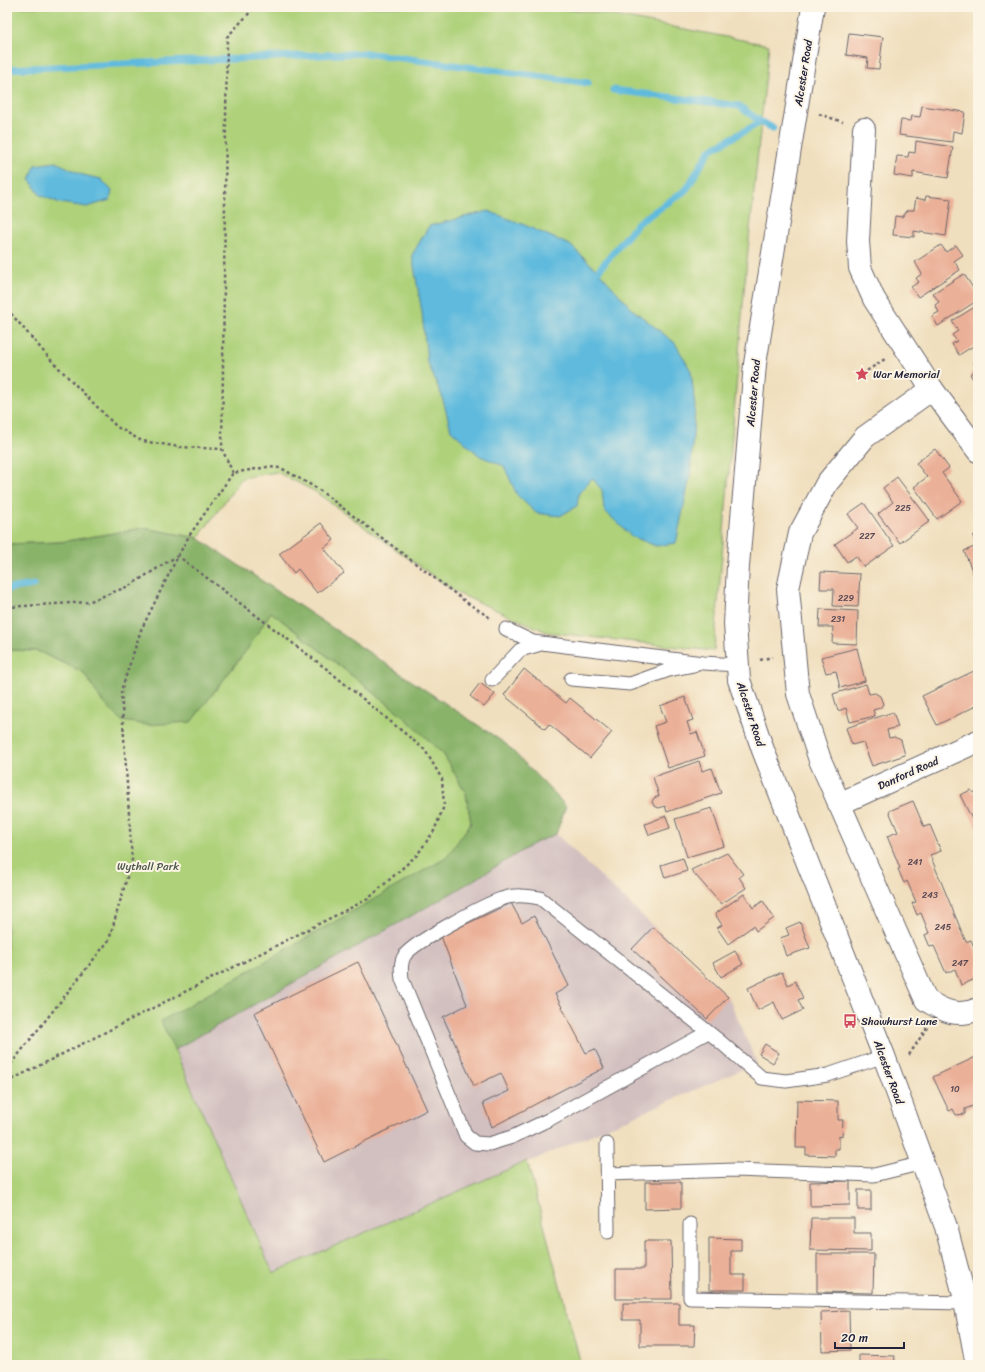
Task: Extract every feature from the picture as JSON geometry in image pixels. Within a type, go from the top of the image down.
[{"type":"street","name":"Alcester Road","points":[[813,7],[755,364],[738,566],[735,624],[739,680],[763,750],[884,1056],[946,1227],[969,1294],[977,1365]]},
{"type":"street","points":[[864,129],[858,241],[860,268],[874,299],[904,346],[932,389],[978,451]]},
{"type":"street","points":[[932,389],[865,437],[827,483],[800,533],[788,589],[798,694],[820,760],[926,1000],[940,1009],[956,1014],[970,1013],[978,1009]]},
{"type":"street","name":"Danford Road","points":[[839,804],[978,741]]},
{"type":"lane","points":[[506,629],[533,642],[703,663],[738,664]]},
{"type":"lane","points":[[492,680],[520,650],[545,643]]},
{"type":"lane","points":[[571,679],[630,684],[670,670],[703,663]]},
{"type":"lane","points":[[708,1032],[550,1119],[504,1140],[489,1144],[475,1143],[466,1136],[402,979],[401,967],[405,955],[414,947],[454,922],[501,899],[520,895],[540,898],[708,1032],[762,1078],[786,1081],[828,1074],[884,1056]]},
{"type":"lane","points":[[607,1144],[608,1232]]},
{"type":"lane","points":[[608,1174],[736,1170],[874,1175],[923,1163]]},
{"type":"lane","points":[[690,1224],[690,1298],[969,1294]]},
{"type":"path","points":[[233,473],[222,449],[227,37],[255,7]]},
{"type":"path","points":[[798,106],[864,129]]},
{"type":"path","points":[[7,309],[50,359],[117,428],[142,441],[180,447],[222,449]]},
{"type":"path","points":[[862,374],[904,346]]},
{"type":"path","points":[[7,1069],[109,940],[132,860],[121,691],[142,630],[178,556],[189,536],[233,473],[268,467],[281,468],[318,489],[466,602],[506,629]]},
{"type":"path","points":[[7,607],[88,602],[130,586],[178,556]]},
{"type":"path","points":[[7,1082],[368,899],[417,855],[434,831],[444,806],[442,779],[425,750],[328,670],[178,556]]},
{"type":"path","points":[[738,664],[794,652]]},
{"type":"path","points":[[892,1080],[940,1009]]},
{"type":"shaded area","points":[[556,834],[728,997],[757,1063],[273,1273],[174,1050],[457,890],[535,843]]},
{"type":"green space","points":[[7,7],[537,7],[594,12],[769,45],[746,269],[714,651],[547,632],[457,593],[314,491],[277,472],[242,478],[198,538],[143,528],[61,542],[7,544]]},
{"type":"green space","points":[[143,528],[198,538],[506,744],[566,806],[556,834],[535,843],[457,890],[174,1050],[161,1021],[446,858],[471,823],[466,793],[444,755],[401,714],[271,612],[248,648],[191,722],[148,725],[122,721],[102,701],[83,672],[37,651],[7,650],[7,544],[61,542]]},
{"type":"green space","name":"Wythall Park","points":[[271,612],[401,714],[444,755],[466,793],[471,823],[447,858],[162,1021],[273,1273],[527,1161],[581,1365],[7,1365],[7,650],[37,651],[83,672],[102,701],[191,722],[248,648]]},
{"type":"water","points":[[56,162],[83,175],[101,179],[112,191],[110,200],[87,207],[60,203],[40,195],[30,180],[35,165]]},
{"type":"water","points":[[488,211],[570,245],[598,271],[632,309],[675,343],[691,371],[695,407],[690,477],[676,543],[656,546],[631,536],[604,510],[602,490],[592,478],[579,493],[577,506],[560,516],[536,513],[517,495],[504,466],[480,456],[451,430],[442,396],[427,361],[422,312],[412,255],[429,226]]},
{"type":"building","points":[[849,33],[883,37],[879,69],[867,68],[868,58],[846,55]]},
{"type":"building","points":[[922,106],[965,112],[962,133],[953,131],[952,142],[899,135],[901,120],[911,121],[912,116],[920,117]]},
{"type":"building","points":[[916,141],[953,147],[948,178],[913,172],[913,178],[894,175],[897,156],[908,157],[909,152],[915,153]]},
{"type":"building","points":[[926,196],[951,199],[946,236],[914,231],[914,237],[893,235],[895,216],[902,217],[908,210],[914,210],[916,198],[925,200]]},
{"type":"building","points":[[941,245],[946,252],[956,245],[963,255],[954,261],[960,270],[918,297],[911,287],[919,282],[916,278],[922,274],[915,262]]},
{"type":"building","points":[[964,274],[978,296],[978,300],[938,326],[932,316],[939,312],[935,305],[939,302],[933,293]]},
{"type":"building","points":[[978,305],[978,343],[959,355],[952,344],[957,341],[952,335],[958,331],[952,321]]},
{"type":"building","points":[[978,348],[978,358],[973,351]]},
{"type":"building","points":[[978,360],[978,383],[976,384],[970,374],[977,369],[973,363]]},
{"type":"building","points":[[935,449],[949,468],[942,473],[962,501],[937,519],[914,487],[927,477],[916,463]]},
{"type":"building","points":[[897,477],[930,521],[900,543],[878,514],[893,502],[883,488]]},
{"type":"building","points":[[864,503],[894,546],[864,567],[856,556],[847,562],[835,544],[858,528],[848,514]]},
{"type":"building","points":[[321,523],[334,540],[324,548],[344,573],[317,593],[298,569],[294,573],[279,554]]},
{"type":"building","points":[[978,534],[978,585],[964,551],[977,546],[973,536]]},
{"type":"building","points":[[821,572],[860,574],[858,607],[833,606],[834,589],[820,589]]},
{"type":"building","points":[[820,609],[858,611],[857,644],[832,643],[833,627],[819,627]]},
{"type":"building","points":[[857,648],[865,681],[840,688],[836,671],[826,673],[821,657]]},
{"type":"building","points":[[524,669],[566,703],[570,698],[612,732],[590,758],[549,724],[545,729],[504,695]]},
{"type":"building","points":[[976,670],[978,674],[978,705],[937,725],[922,696]]},
{"type":"building","points":[[480,683],[495,694],[484,707],[470,696]]},
{"type":"building","points":[[866,684],[869,694],[875,693],[880,696],[883,704],[880,708],[873,710],[875,716],[850,722],[846,708],[838,711],[833,694]]},
{"type":"building","points":[[685,697],[693,720],[687,722],[691,734],[697,732],[705,756],[668,768],[654,726],[666,722],[660,706]]},
{"type":"building","points":[[893,712],[898,727],[887,730],[889,738],[894,737],[901,740],[905,755],[872,766],[863,742],[852,745],[846,728]]},
{"type":"building","points":[[699,761],[702,771],[712,768],[721,793],[667,812],[665,806],[659,808],[654,806],[652,802],[654,798],[659,796],[653,777]]},
{"type":"building","points":[[971,790],[973,793],[978,790],[978,831],[960,795]]},
{"type":"building","points":[[913,801],[924,827],[930,825],[941,851],[930,855],[966,942],[971,940],[978,956],[978,978],[961,985],[955,969],[946,973],[934,946],[930,947],[925,935],[929,933],[921,913],[917,915],[912,903],[916,902],[907,881],[904,883],[898,869],[900,868],[887,836],[898,832],[889,811]]},
{"type":"building","points":[[712,808],[724,846],[687,857],[675,819]]},
{"type":"building","points":[[666,816],[670,828],[649,835],[645,824]]},
{"type":"building","points":[[727,853],[743,874],[739,877],[746,888],[721,904],[691,870]]},
{"type":"building","points":[[683,858],[687,871],[665,878],[661,865]]},
{"type":"building","points":[[744,894],[753,908],[763,901],[774,918],[756,931],[753,926],[728,944],[717,928],[722,925],[715,914]]},
{"type":"building","points":[[511,903],[522,923],[534,916],[569,986],[555,994],[586,1053],[595,1049],[604,1068],[492,1127],[483,1103],[509,1091],[501,1073],[474,1086],[443,1017],[467,1005],[441,936]]},
{"type":"building","points":[[800,922],[810,948],[786,956],[780,938],[789,935],[786,928]]},
{"type":"building","points":[[653,927],[728,997],[707,1019],[632,949]]},
{"type":"building","points":[[735,951],[743,964],[721,977],[713,963]]},
{"type":"building","points":[[358,962],[427,1110],[324,1162],[254,1013]]},
{"type":"building","points":[[782,972],[788,985],[795,981],[803,998],[798,1000],[803,1010],[782,1020],[774,1002],[758,1010],[748,988]]},
{"type":"building","points":[[765,1044],[779,1053],[773,1063],[759,1054]]},
{"type":"building","points":[[978,1056],[978,1104],[965,1109],[965,1114],[956,1115],[953,1109],[949,1111],[933,1077]]},
{"type":"building","points":[[797,1100],[838,1101],[838,1120],[843,1120],[842,1136],[839,1135],[839,1149],[835,1149],[835,1156],[806,1155],[806,1148],[796,1148]]},
{"type":"building","points":[[850,1181],[850,1205],[810,1206],[810,1182]]},
{"type":"building","points":[[645,1182],[681,1182],[681,1208],[645,1209]]},
{"type":"building","points":[[858,1190],[871,1190],[871,1210],[858,1210]]},
{"type":"building","points":[[811,1218],[854,1218],[854,1233],[871,1233],[871,1251],[810,1250]]},
{"type":"building","points":[[709,1238],[741,1239],[741,1251],[731,1251],[731,1275],[745,1275],[745,1290],[709,1290]]},
{"type":"building","points":[[644,1241],[671,1241],[672,1299],[616,1299],[616,1269],[644,1269]]},
{"type":"building","points":[[817,1254],[874,1254],[873,1293],[817,1292]]},
{"type":"building","points":[[623,1303],[679,1303],[679,1325],[695,1325],[694,1346],[640,1346],[640,1320],[623,1320]]},
{"type":"building","points":[[849,1311],[850,1350],[822,1351],[821,1312]]},
{"type":"building","points":[[859,1355],[895,1356],[894,1365],[859,1365]]},
{"type":"waterway","points":[[7,69],[365,53],[588,83]]},
{"type":"waterway","points":[[613,90],[739,106],[761,122],[773,128]]},
{"type":"waterway","points":[[598,271],[638,223],[686,190],[710,150],[761,122]]},
{"type":"waterway","points":[[7,589],[34,585]]},
{"type":"place","name":"War Memorial","points":[[862,374]]},
{"type":"place","name":"Shawhurst Lane","points":[[850,1021]]}]
